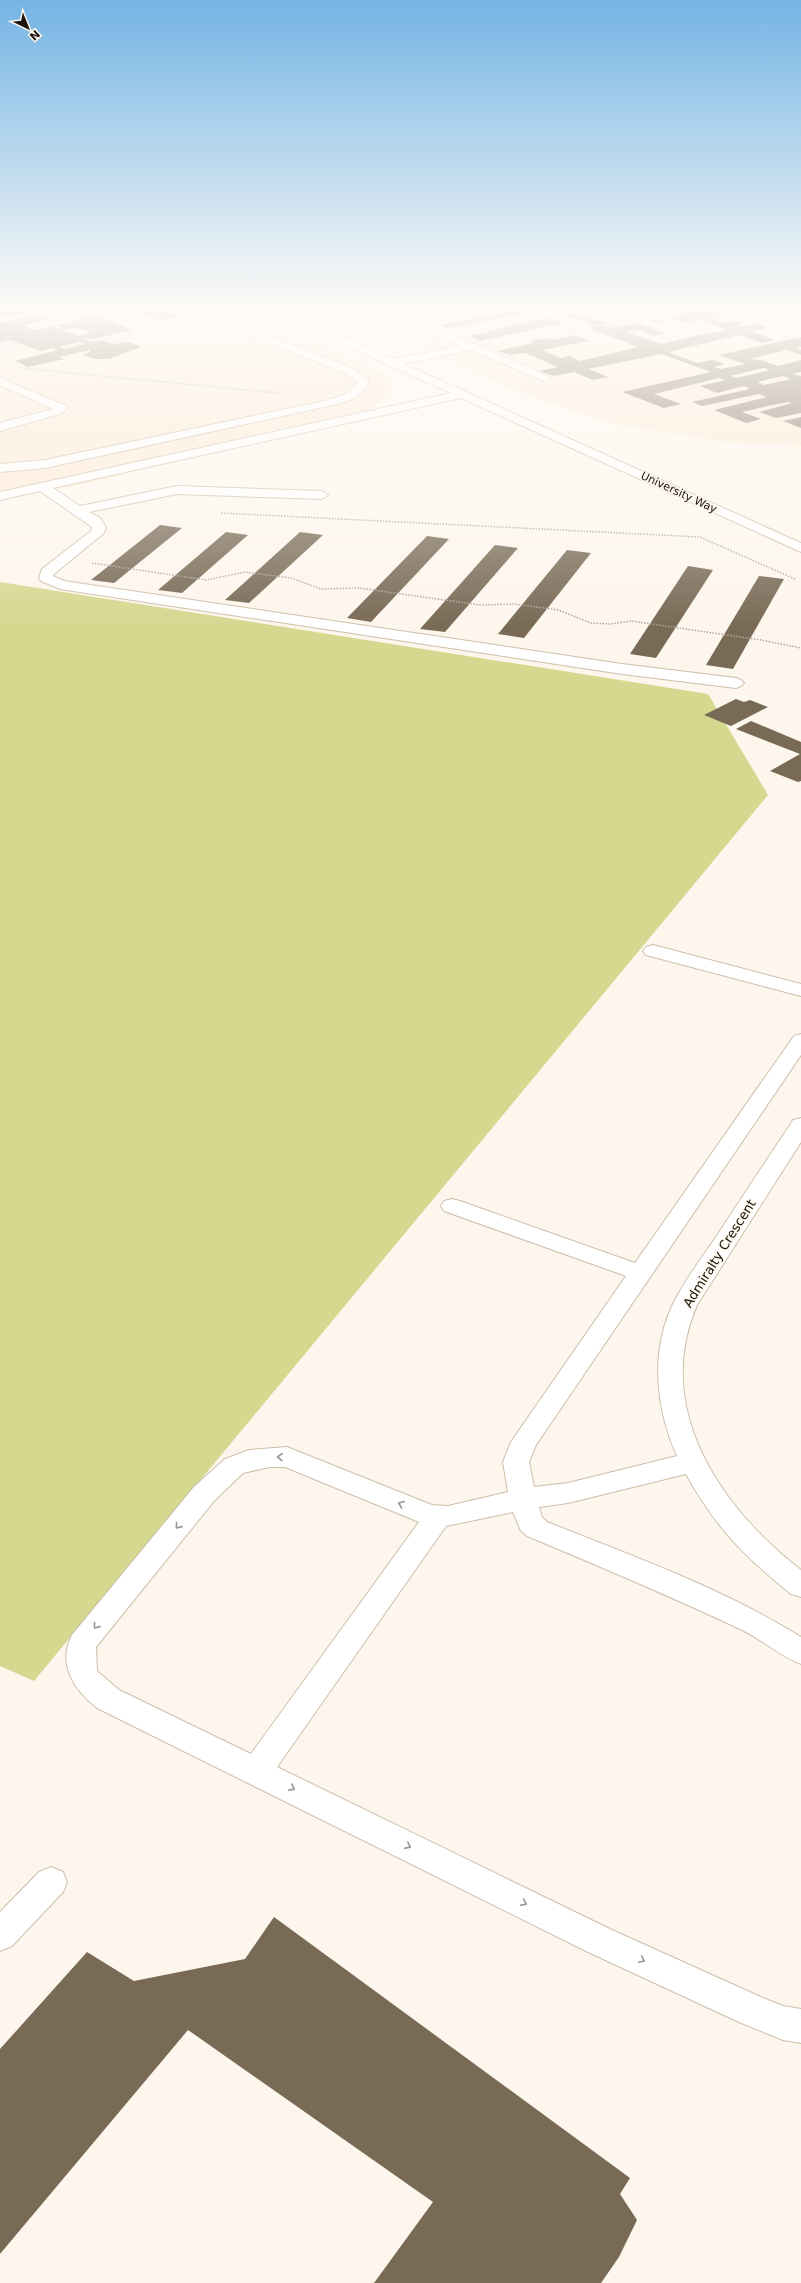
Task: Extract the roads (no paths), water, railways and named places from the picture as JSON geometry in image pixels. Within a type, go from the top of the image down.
[{"type":"street","points":[[0,427],[54,413]]},
{"type":"street","points":[[0,468],[45,464],[284,413]]},
{"type":"street","points":[[0,496],[383,413]]},
{"type":"street","points":[[487,413],[523,421]]},
{"type":"street","name":"University Way","points":[[505,413],[801,548]]},
{"type":"street","points":[[42,487],[95,521],[99,527],[97,533],[47,572],[46,578],[51,582],[614,668],[736,683]]},
{"type":"street","points":[[78,510],[177,490],[322,495]]},
{"type":"street","points":[[653,951],[801,990]]},
{"type":"street","points":[[801,1040],[521,1448],[516,1462],[529,1522],[537,1529],[641,1571],[753,1622],[801,1652]]},
{"type":"street","name":"Admiralty Crescent","points":[[801,1125],[691,1293],[677,1325],[671,1355],[670,1386],[678,1429],[693,1462],[733,1524],[751,1544],[801,1586]]},
{"type":"street","points":[[452,1206],[640,1273]]},
{"type":"street","points":[[693,1462],[568,1493],[523,1499],[448,1516],[438,1516],[405,1506],[287,1457],[249,1460],[234,1466],[204,1494],[82,1643],[80,1659],[82,1673],[91,1686],[108,1699],[257,1770],[614,1947],[751,2010],[783,2023],[801,2026]]},
{"type":"street","points":[[257,1770],[438,1516]]},
{"type":"street","points":[[0,1935],[51,1882]]}]
